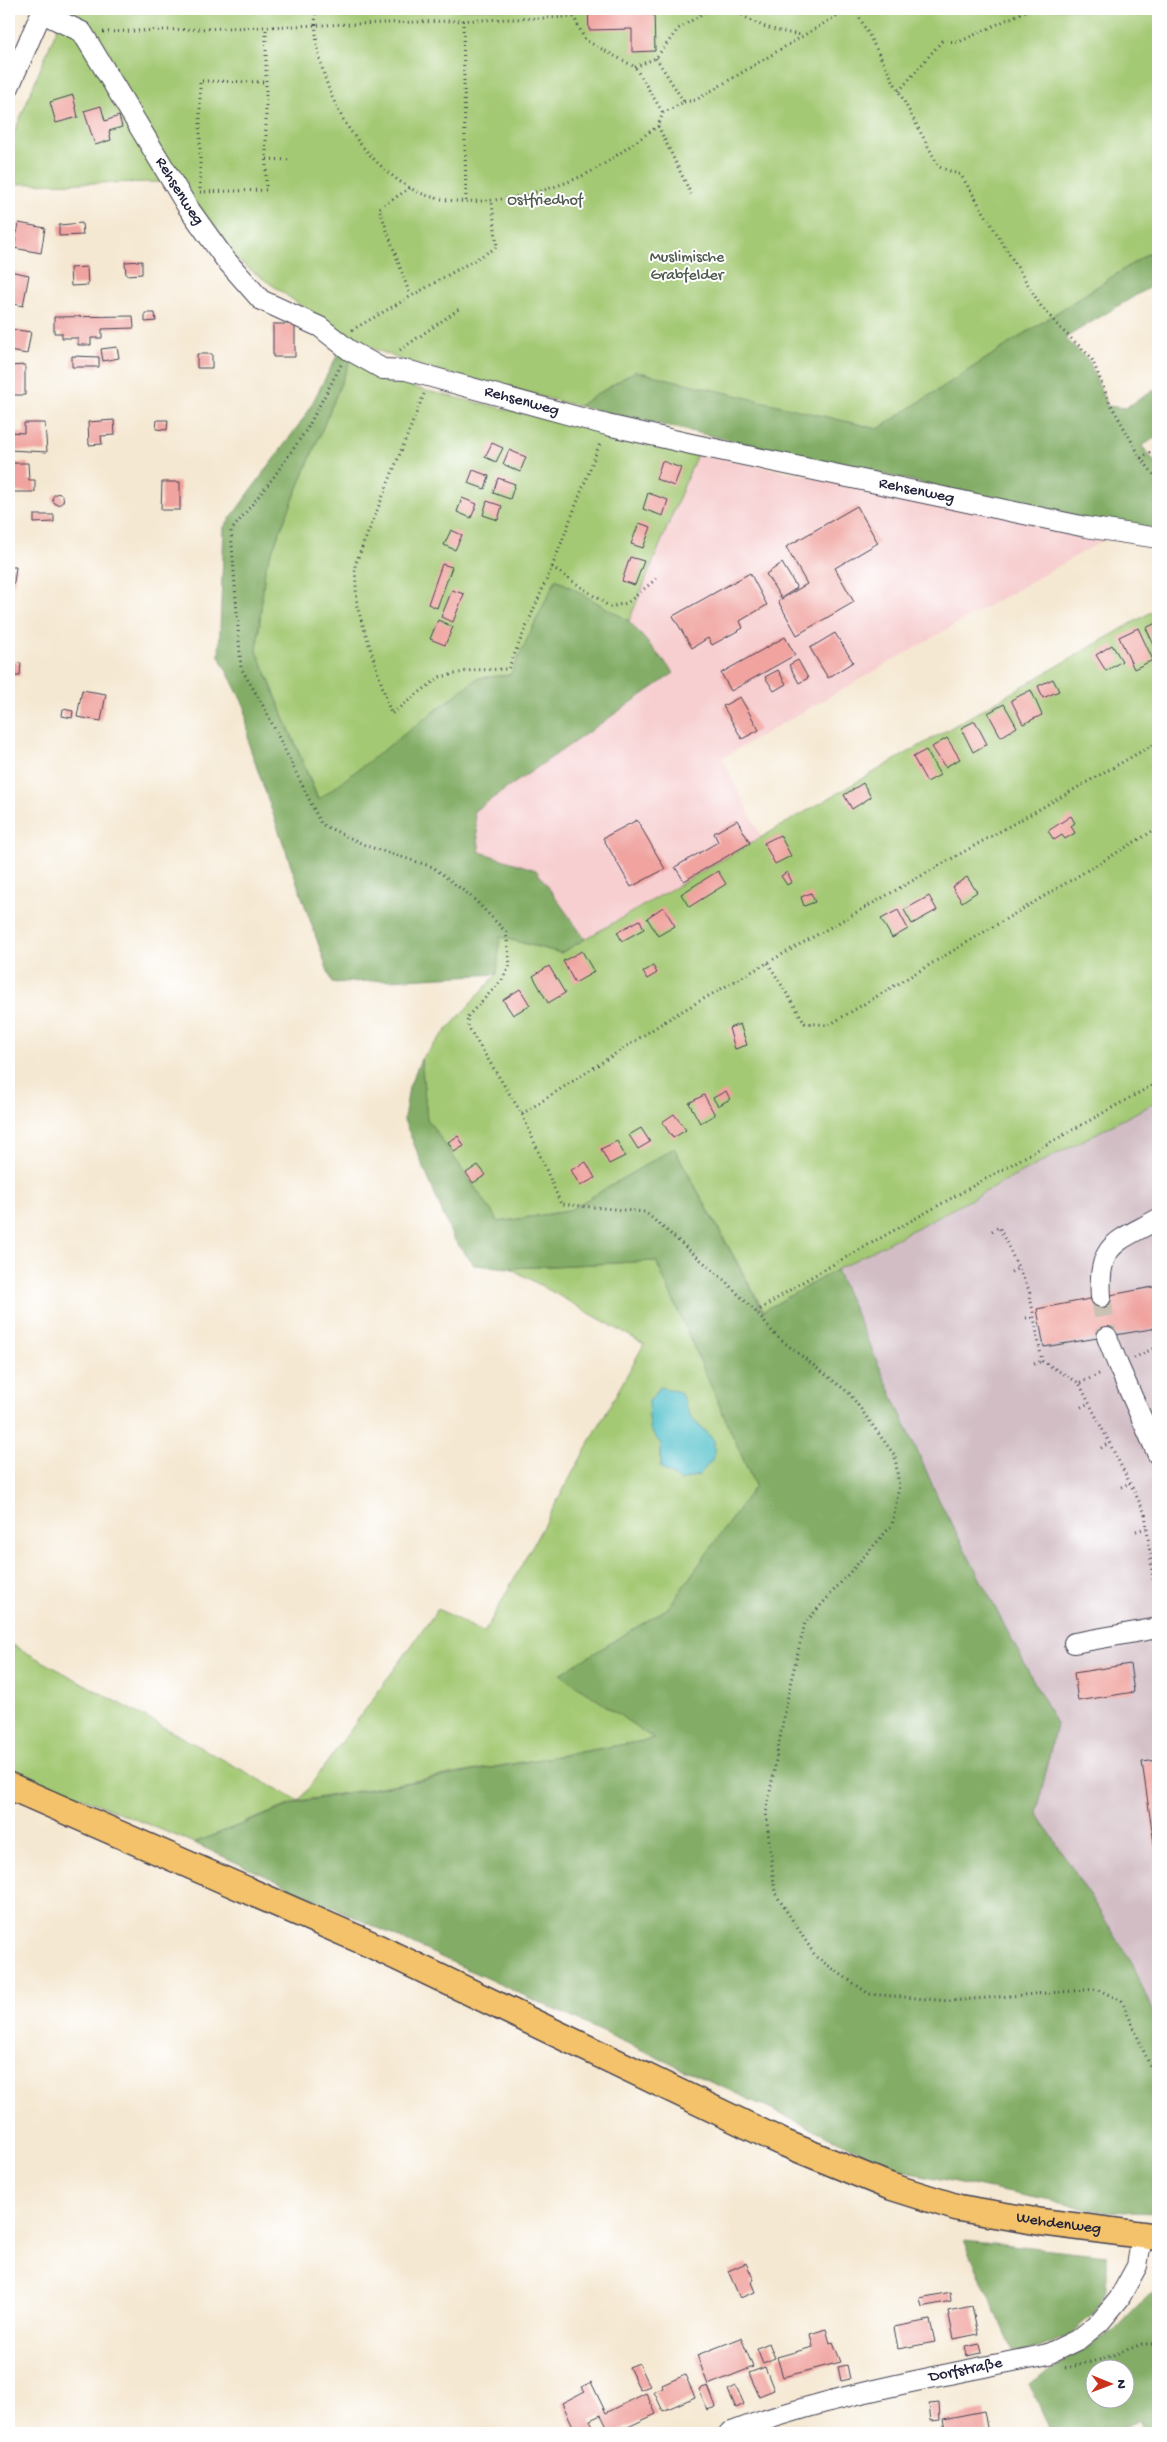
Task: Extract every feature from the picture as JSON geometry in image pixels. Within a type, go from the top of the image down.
[{"type":"main road","name":"Wehdenweg","points":[[9,1786],[370,1944],[784,2143],[888,2186],[958,2208],[1150,2237]]},
{"type":"street","points":[[9,87],[42,11],[82,32]]},
{"type":"street","name":"Rehsenweg","points":[[82,32],[194,198],[224,259],[261,300],[348,341],[383,369],[406,370],[607,425],[1086,527],[1158,538]]},
{"type":"street","points":[[1101,1298],[1100,1280],[1103,1262],[1112,1245],[1158,1219]]},
{"type":"street","points":[[1108,1337],[1118,1365],[1158,1455]]},
{"type":"street","points":[[1074,1643],[1158,1621]]},
{"type":"street","name":"Dorfstraße","points":[[729,2433],[832,2401],[1048,2354],[1079,2339],[1100,2322],[1119,2299],[1150,2237]]},
{"type":"path","points":[[316,9],[315,24],[319,59],[342,119],[366,152],[410,188],[433,197],[466,202],[492,202],[549,188],[592,171],[658,126],[663,113],[684,102],[696,100],[848,9]]},
{"type":"path","points":[[576,9],[574,17],[585,40],[635,67],[663,113]]},
{"type":"path","points":[[635,67],[656,58],[678,30],[710,9]]},
{"type":"path","points":[[734,9],[748,20],[777,32],[803,35]]},
{"type":"path","points":[[855,9],[939,167],[961,176],[1041,306],[1060,329],[1091,357],[1110,404],[1141,458],[1158,480]]},
{"type":"path","points":[[899,91],[942,41],[959,42],[1030,9]]},
{"type":"path","points":[[82,32],[574,17]]},
{"type":"path","points":[[463,20],[466,202]]},
{"type":"path","points":[[266,27],[267,82],[266,190],[194,198],[200,82],[267,82]]},
{"type":"path","points":[[656,58],[684,102]]},
{"type":"path","points":[[658,126],[692,194]]},
{"type":"path","points":[[266,159],[291,160]]},
{"type":"path","points":[[410,188],[380,208],[410,295]]},
{"type":"path","points":[[492,202],[496,247],[410,295],[348,341],[307,429],[273,478],[231,531],[241,668],[265,709],[321,824],[367,846],[433,868],[474,899],[506,932],[510,965],[502,980],[467,1017],[468,1027],[522,1114],[561,1204],[645,1212],[724,1280],[756,1312],[776,1336],[848,1393],[895,1456],[899,1487],[892,1525],[805,1623],[790,1685],[766,1813],[775,1893],[816,1957],[869,1994],[949,2001],[1097,1988],[1122,2001],[1158,2084]]},
{"type":"path","points":[[383,369],[400,350],[460,310]]},
{"type":"path","points":[[431,377],[355,565],[357,606],[391,714],[440,677],[474,670],[508,670],[552,567],[607,425]]},
{"type":"path","points":[[1141,458],[1158,446]]},
{"type":"path","points":[[552,567],[610,607],[628,603],[656,579]]},
{"type":"path","points":[[522,1114],[675,1015],[1158,742]]},
{"type":"path","points":[[768,963],[806,1023],[829,1025],[1158,828]]},
{"type":"path","points":[[756,1312],[804,1281],[1158,1082]]},
{"type":"path","points":[[992,1231],[999,1227],[1029,1290],[1042,1361],[1079,1383],[1145,1513],[1158,1621]]},
{"type":"path","points":[[1012,1272],[1019,1268]]},
{"type":"path","points":[[1026,1318],[1034,1317]]},
{"type":"path","points":[[1138,1356],[1158,1346]]},
{"type":"path","points":[[1034,1364],[1042,1361]]},
{"type":"path","points":[[1079,1383],[1118,1365]]},
{"type":"path","points":[[1081,1407],[1089,1403]]},
{"type":"path","points":[[1101,1448],[1109,1443]]},
{"type":"path","points":[[1121,1487],[1130,1483]]},
{"type":"path","points":[[1136,1531],[1147,1528]]},
{"type":"shaded area","points":[[697,454],[1111,536],[722,758],[761,837],[585,939],[536,870],[480,852],[474,811],[674,674],[629,621]]},
{"type":"shaded area","points":[[1158,1101],[1158,2026],[1133,1964],[1036,1813],[1056,1724],[940,1502],[836,1270]]},
{"type":"green space","name":"Ostfriedhof","points":[[65,9],[1158,9],[1158,247],[878,429],[635,372],[578,406],[412,364],[345,337],[199,233],[166,182],[9,184],[9,145]]},
{"type":"green space","points":[[1158,247],[1158,282],[1065,338],[1089,361],[1107,406],[1125,408],[1158,388],[1158,436],[1142,446],[1158,466],[1158,530],[1114,526],[578,406],[635,371],[878,429]]},
{"type":"green space","points":[[340,350],[351,359],[265,568],[257,651],[318,800],[478,678],[510,675],[556,579],[629,621],[674,673],[474,811],[480,852],[536,870],[585,939],[561,953],[500,937],[497,974],[332,983],[249,745],[245,707],[219,656],[224,527],[306,415]]},
{"type":"green space","points":[[351,359],[415,388],[697,454],[629,621],[556,579],[510,675],[478,678],[319,801],[257,651],[265,568]]},
{"type":"green space","points":[[1158,608],[1158,1101],[836,1270],[764,1311],[674,1148],[568,1211],[499,1222],[427,1119],[421,1059],[497,974],[500,937],[561,953]]},
{"type":"green space","points":[[421,1059],[427,1119],[499,1222],[568,1211],[674,1148],[763,1311],[836,1270],[940,1502],[1056,1724],[1037,1813],[1133,1964],[1158,2026],[1158,2213],[1101,2211],[906,2172],[194,1843],[299,1802],[654,1739],[560,1674],[668,1608],[755,1486],[656,1261],[510,1268],[474,1265],[453,1238],[404,1120],[409,1087]]},
{"type":"green space","points":[[656,1261],[755,1486],[668,1608],[561,1674],[655,1739],[299,1801],[438,1609],[484,1633],[644,1344],[510,1268]],"holes":[[[680,1392],[691,1418],[714,1440],[661,1468],[661,1444]]]},
{"type":"green space","points":[[9,1643],[299,1801],[194,1843],[9,1768]]},
{"type":"green space","points":[[964,2240],[1107,2255],[1107,2288],[1093,2315],[1070,2335],[1042,2347],[1014,2353]]},
{"type":"green space","points":[[1158,2289],[1158,2433],[1145,2433],[1139,2420],[1112,2433],[1052,2433],[1029,2384],[1113,2331],[1148,2295]]},
{"type":"water","points":[[660,1387],[680,1392],[691,1418],[714,1440],[714,1458],[699,1475],[680,1481],[661,1468],[661,1444],[650,1430],[648,1403]]},
{"type":"building","points":[[588,9],[654,9],[655,51],[632,52],[632,29],[589,30]]},
{"type":"building","points":[[73,95],[78,117],[56,123],[50,102]]},
{"type":"building","points":[[101,106],[105,121],[119,116],[122,127],[109,131],[111,140],[95,145],[84,111]]},
{"type":"building","points":[[19,223],[45,228],[41,253],[14,248]]},
{"type":"building","points":[[82,223],[83,235],[59,236],[59,225]]},
{"type":"building","points":[[142,261],[142,274],[126,275],[125,262]]},
{"type":"building","points":[[87,267],[88,285],[71,286],[70,268]]},
{"type":"building","points":[[9,271],[29,275],[23,306],[9,303]]},
{"type":"building","points":[[145,313],[155,313],[156,321],[145,322]]},
{"type":"building","points":[[133,316],[134,328],[102,329],[102,338],[91,338],[91,345],[78,345],[78,338],[62,338],[62,333],[54,333],[54,317]]},
{"type":"building","points":[[273,324],[295,324],[295,357],[273,357]]},
{"type":"building","points":[[10,329],[31,332],[27,354],[9,351]]},
{"type":"building","points":[[117,347],[119,358],[103,361],[101,349]]},
{"type":"building","points":[[197,354],[212,354],[212,368],[197,368]]},
{"type":"building","points":[[72,356],[99,357],[99,367],[72,367]]},
{"type":"building","points":[[25,365],[25,395],[9,395],[9,366]]},
{"type":"building","points":[[114,420],[115,435],[101,436],[102,444],[89,445],[88,422]]},
{"type":"building","points":[[157,420],[168,420],[167,430],[156,429]]},
{"type":"building","points":[[24,423],[45,423],[47,452],[9,450],[9,432],[24,433]]},
{"type":"building","points":[[492,443],[503,448],[496,462],[485,457]]},
{"type":"building","points":[[509,450],[526,457],[520,472],[503,464]]},
{"type":"building","points":[[662,461],[681,468],[674,486],[656,479]]},
{"type":"building","points":[[9,463],[28,463],[29,480],[35,480],[35,492],[13,492],[13,496],[9,496]]},
{"type":"building","points":[[473,470],[489,476],[485,489],[468,483]]},
{"type":"building","points":[[498,478],[515,484],[510,499],[493,493]]},
{"type":"building","points":[[162,482],[180,482],[180,510],[161,510]]},
{"type":"building","points":[[58,493],[64,499],[58,505],[52,499]]},
{"type":"building","points":[[648,493],[668,500],[663,516],[643,509]]},
{"type":"building","points":[[462,498],[477,504],[471,518],[457,512]]},
{"type":"building","points":[[487,501],[502,506],[498,520],[483,515]]},
{"type":"building","points":[[857,506],[878,543],[835,568],[854,602],[797,635],[778,601],[807,584],[786,547]]},
{"type":"building","points":[[34,515],[54,515],[54,522],[34,523]]},
{"type":"building","points":[[639,523],[651,527],[643,548],[631,544]]},
{"type":"building","points":[[451,530],[462,535],[455,550],[444,545]]},
{"type":"building","points":[[630,557],[644,561],[635,585],[622,581]]},
{"type":"building","points":[[782,563],[797,588],[781,598],[766,574]]},
{"type":"building","points":[[442,564],[452,567],[437,608],[428,604]]},
{"type":"building","points":[[9,567],[16,567],[14,583],[9,583]]},
{"type":"building","points":[[750,573],[767,605],[740,621],[743,628],[712,645],[708,638],[692,648],[673,616]]},
{"type":"building","points":[[452,590],[464,594],[453,622],[441,617]]},
{"type":"building","points":[[438,620],[453,627],[445,645],[430,639]]},
{"type":"building","points":[[1158,622],[1158,654],[1146,628]]},
{"type":"building","points":[[1138,628],[1153,660],[1134,669],[1119,637]]},
{"type":"building","points":[[835,633],[853,662],[828,678],[810,648]]},
{"type":"building","points":[[785,637],[795,655],[731,691],[721,673]]},
{"type":"building","points":[[1112,645],[1122,661],[1106,671],[1096,655]]},
{"type":"building","points":[[798,660],[808,678],[799,683],[789,665]]},
{"type":"building","points":[[12,662],[21,663],[20,676],[11,676]]},
{"type":"building","points":[[778,670],[786,684],[774,691],[765,677]]},
{"type":"building","points":[[1053,679],[1059,691],[1043,698],[1038,686]]},
{"type":"building","points":[[82,690],[106,694],[101,721],[77,717]]},
{"type":"building","points":[[1031,690],[1042,715],[1023,724],[1011,700]]},
{"type":"building","points":[[740,697],[759,730],[742,739],[723,706]]},
{"type":"building","points":[[1004,704],[1017,727],[1001,737],[988,713]]},
{"type":"building","points":[[63,709],[73,711],[72,718],[62,716]]},
{"type":"building","points":[[975,721],[987,744],[973,752],[961,728]]},
{"type":"building","points":[[947,738],[960,759],[945,767],[932,747]]},
{"type":"building","points":[[926,750],[940,775],[927,782],[913,757]]},
{"type":"building","points":[[863,783],[871,797],[852,809],[844,795]]},
{"type":"building","points":[[1071,816],[1075,823],[1071,826],[1075,833],[1065,839],[1062,835],[1054,840],[1048,831]]},
{"type":"building","points":[[637,820],[665,869],[631,887],[603,838]]},
{"type":"building","points":[[737,820],[750,843],[684,881],[675,867],[718,842],[714,833]]},
{"type":"building","points":[[780,835],[791,856],[775,864],[764,843]]},
{"type":"building","points":[[718,871],[726,884],[689,907],[681,894]]},
{"type":"building","points":[[787,872],[792,882],[787,885],[781,876]]},
{"type":"building","points":[[967,877],[977,892],[962,902],[952,887]]},
{"type":"building","points":[[811,893],[815,902],[804,906],[801,897]]},
{"type":"building","points":[[929,896],[937,910],[912,924],[904,910]]},
{"type":"building","points":[[663,907],[675,926],[658,936],[647,918]]},
{"type":"building","points":[[898,910],[908,929],[892,938],[881,919]]},
{"type":"building","points":[[640,920],[644,929],[622,941],[617,932]]},
{"type":"building","points":[[582,951],[594,972],[575,983],[563,961]]},
{"type":"building","points":[[549,966],[565,993],[548,1003],[533,976]]},
{"type":"building","points":[[653,966],[657,973],[647,979],[643,972]]},
{"type":"building","points":[[520,989],[530,1005],[513,1015],[503,1000]]},
{"type":"building","points":[[740,1024],[747,1045],[735,1049],[729,1028]]},
{"type":"building","points":[[726,1091],[730,1099],[718,1106],[713,1098]]},
{"type":"building","points":[[704,1095],[715,1115],[700,1123],[689,1103]]},
{"type":"building","points":[[674,1114],[686,1130],[673,1138],[662,1122]]},
{"type":"building","points":[[641,1128],[650,1142],[638,1149],[629,1135]]},
{"type":"building","points":[[458,1136],[464,1146],[454,1152],[448,1142]]},
{"type":"building","points":[[617,1141],[625,1156],[609,1164],[601,1149]]},
{"type":"building","points":[[586,1162],[595,1178],[580,1186],[571,1170]]},
{"type":"building","points":[[478,1165],[486,1175],[473,1183],[466,1173]]},
{"type":"building","points":[[1158,1286],[1158,1331],[1157,1328],[1044,1347],[1037,1309]]},
{"type":"building","points":[[1130,1664],[1134,1692],[1078,1701],[1074,1673]]},
{"type":"building","points":[[1158,1760],[1158,1864],[1157,1864],[1142,1762]]},
{"type":"building","points":[[746,2263],[754,2280],[751,2282],[755,2292],[740,2298],[728,2271]]},
{"type":"building","points":[[950,2292],[951,2301],[922,2307],[920,2298]]},
{"type":"building","points":[[972,2306],[978,2334],[954,2339],[948,2311]]},
{"type":"building","points":[[930,2320],[935,2342],[898,2349],[894,2327]]},
{"type":"building","points":[[826,2329],[830,2343],[833,2342],[841,2362],[783,2377],[777,2357],[813,2347],[810,2334]]},
{"type":"building","points":[[741,2338],[753,2367],[708,2385],[697,2355]]},
{"type":"building","points":[[769,2343],[775,2358],[763,2363],[757,2348]]},
{"type":"building","points":[[980,2344],[982,2353],[967,2356],[965,2347]]},
{"type":"building","points":[[639,2363],[650,2386],[640,2390],[629,2367]]},
{"type":"building","points":[[847,2365],[850,2379],[841,2381],[838,2367]]},
{"type":"building","points":[[765,2367],[774,2390],[759,2396],[749,2373]]},
{"type":"building","points":[[685,2375],[695,2397],[663,2411],[654,2392],[663,2388],[662,2385]]},
{"type":"building","points":[[591,2382],[606,2413],[646,2393],[656,2414],[615,2433],[610,2433],[601,2415],[590,2420],[597,2433],[564,2433],[574,2428],[562,2403],[585,2391],[582,2387]]},
{"type":"building","points":[[708,2386],[716,2407],[707,2410],[699,2389]]},
{"type":"building","points":[[736,2386],[744,2404],[736,2408],[728,2390]]},
{"type":"building","points":[[939,2403],[940,2420],[931,2421],[929,2404]]},
{"type":"building","points":[[984,2411],[988,2433],[939,2433],[938,2430],[945,2429],[943,2419]]},
{"type":"tunnel","points":[[1101,1297],[1107,1337]]},
{"type":"park label","name":"Muslimische Grabfelder","points":[[687,267]]}]
